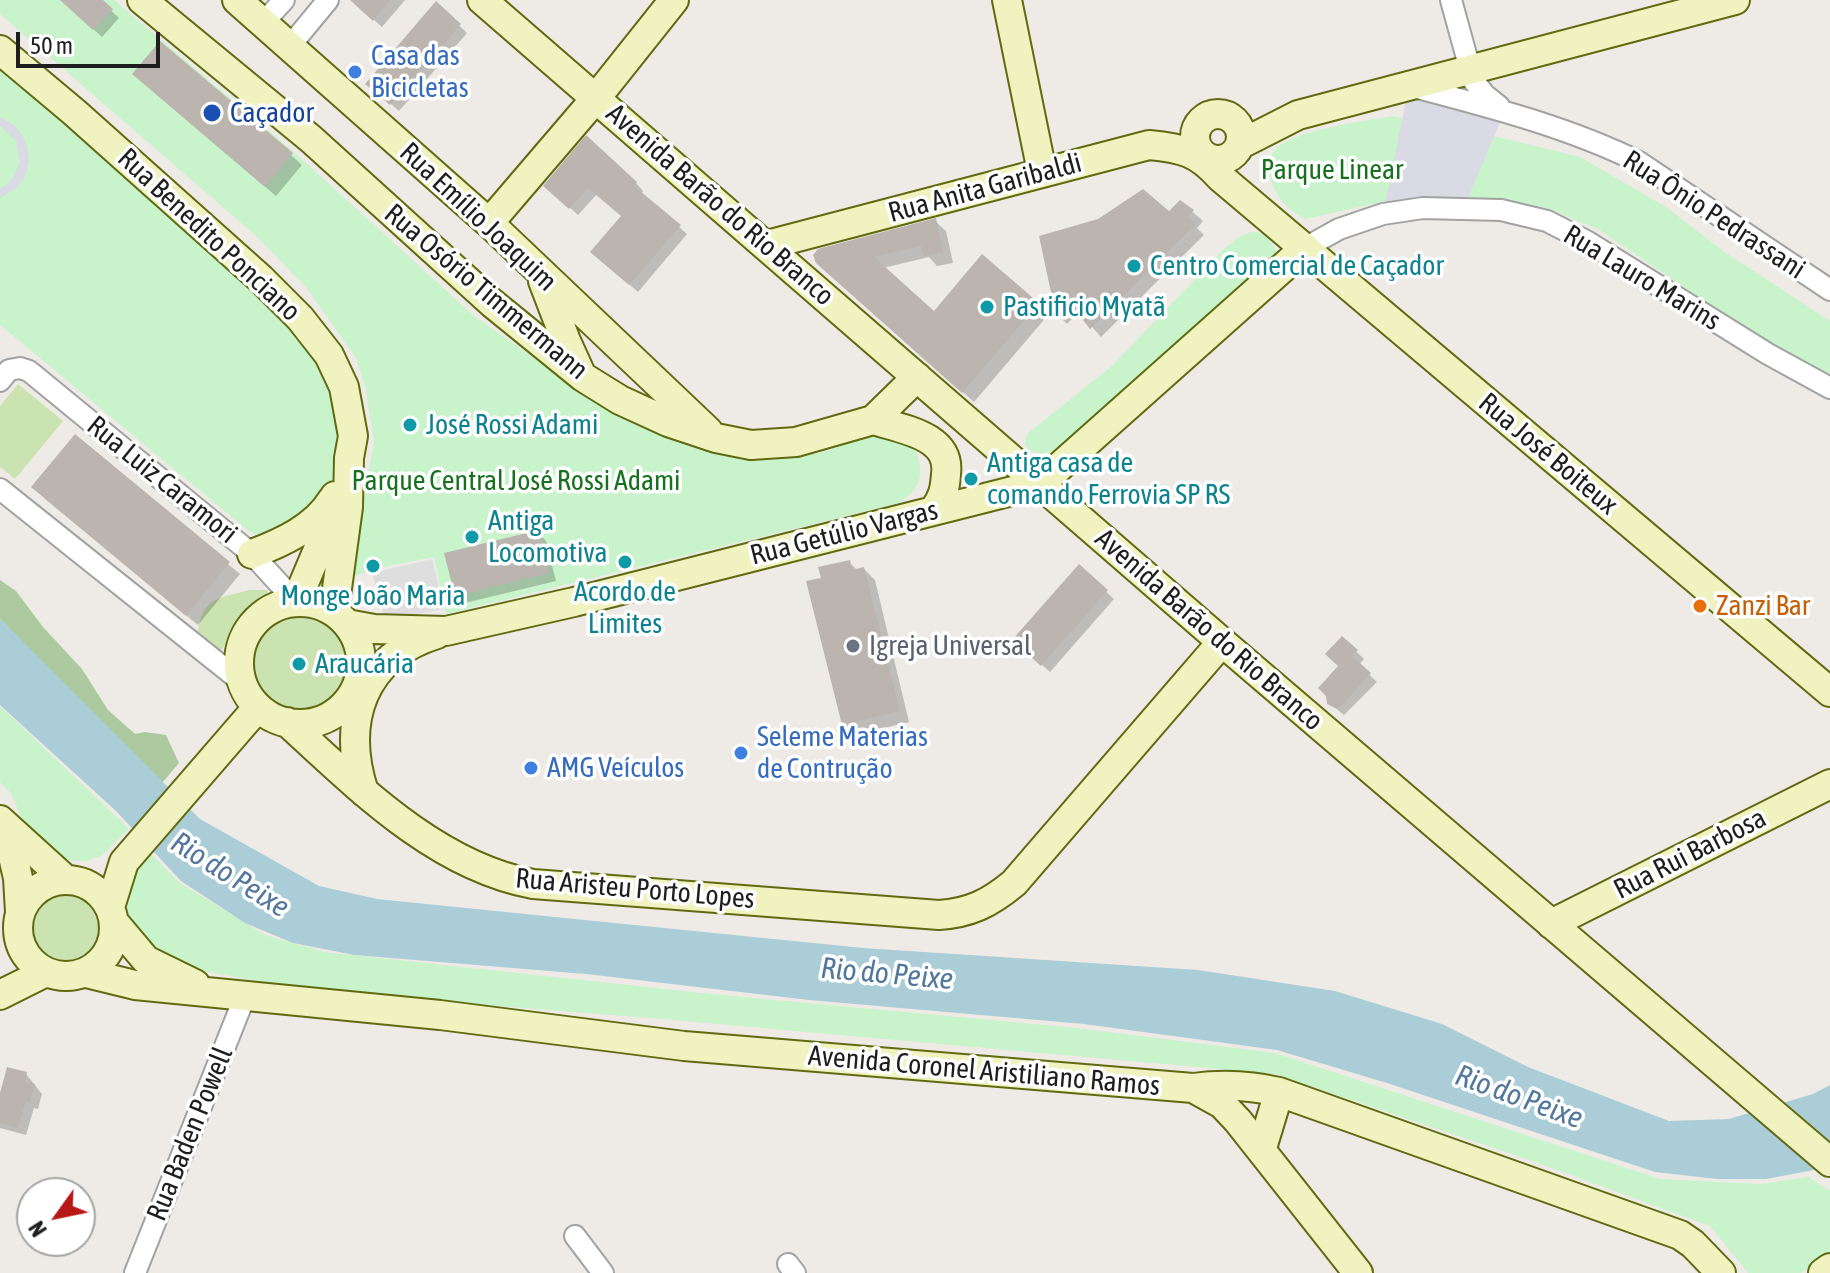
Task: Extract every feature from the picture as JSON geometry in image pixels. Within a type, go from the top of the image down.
[{"type":"main road","name":"Rua Osório Timmermann","points":[[142,0],[311,139],[492,303],[583,377],[620,400],[668,422],[716,438],[751,445],[796,442],[873,420],[917,377]]},
{"type":"main road","name":"Rua Emílio Joaquim","points":[[237,0],[489,223],[541,276],[716,438]]},
{"type":"main road","name":"Avenida Barão do Rio Branco","points":[[482,0],[1222,642],[1830,1162]]},
{"type":"main road","points":[[489,223],[596,98],[674,0]]},
{"type":"main road","points":[[1007,0],[1042,172]]},
{"type":"main road","points":[[1298,115],[1240,146],[1224,160],[1204,158],[1195,144],[1194,136],[1200,122],[1213,114],[1229,117],[1298,115],[1735,0]]},
{"type":"main road","name":"Rua Benedito Ponciano","points":[[0,50],[169,197],[300,318],[329,355],[344,387],[353,436],[349,458],[348,507],[336,596],[342,619]]},
{"type":"main road","points":[[1229,117],[1239,127],[1240,146]]},
{"type":"main road","name":"Rua Anita Garibaldi","points":[[767,245],[1149,145],[1177,149],[1204,158]]},
{"type":"main road","name":"Rua José Boiteux","points":[[1240,146],[1254,191],[1266,215]]},
{"type":"main road","name":"Rua José Boiteux","points":[[1204,158],[1220,177],[1830,692]]},
{"type":"main road","name":"Rua Getúlio Vargas","points":[[342,619],[374,629],[446,631],[574,602],[1040,484],[1305,248]]},
{"type":"main road","points":[[541,276],[583,377]]},
{"type":"main road","points":[[873,420],[926,437],[944,453],[946,483],[943,497],[934,510]]},
{"type":"main road","name":"Rua Benedito Ponciano","points":[[296,602],[328,526],[349,458]]},
{"type":"main road","points":[[252,554],[277,545],[307,526],[335,496]]},
{"type":"main road","points":[[296,602],[310,603],[342,619],[356,639],[360,655],[356,687],[347,702],[335,713],[304,724],[287,722],[258,707],[243,683],[239,667],[245,636],[254,622],[280,605],[296,602]]},
{"type":"main road","points":[[364,792],[356,767],[353,741],[356,716],[366,691],[380,670],[399,652],[421,639],[446,631]]},
{"type":"main road","name":"Rua Aristeu Porto Lopes","points":[[287,722],[364,792],[464,862],[511,880],[939,915],[960,914],[994,900],[1014,883],[1222,642]]},
{"type":"main road","points":[[19,940],[34,965],[46,972],[73,977],[98,965],[109,953],[114,938],[112,914],[130,856],[258,707]]},
{"type":"main road","name":"Rua Rui Barbosa","points":[[1551,924],[1830,784]]},
{"type":"main road","points":[[3,823],[74,881],[103,897],[112,914]]},
{"type":"main road","points":[[0,976],[19,940],[20,912],[18,878],[3,823]]},
{"type":"main road","points":[[20,912],[37,889],[50,882],[74,881],[130,856]]},
{"type":"main road","name":"Avenida Coronel Aristiliano Ramos","points":[[112,914],[132,946],[146,960],[210,992]]},
{"type":"main road","points":[[0,995],[46,972]]},
{"type":"main road","name":"Avenida Coronel Aristiliano Ramos","points":[[86,973],[135,985],[440,1015],[684,1046],[1193,1088],[1225,1084],[1279,1092],[1680,1235],[1721,1273]]},
{"type":"main road","points":[[1193,1088],[1222,1104],[1262,1148],[1358,1273]]},
{"type":"main road","points":[[1262,1148],[1279,1092]]},
{"type":"main road","points":[[1823,1273],[1830,1268]]},
{"type":"street","points":[[263,23],[284,0]]},
{"type":"street","points":[[290,46],[328,0]]},
{"type":"street","name":"Rua Ônio Pedrassani","points":[[1451,0],[1473,80],[1485,95],[1505,111]]},
{"type":"street","name":"Rua Ônio Pedrassani","points":[[1409,86],[1505,111],[1607,146],[1639,162],[1830,290]]},
{"type":"street","name":"Rua Lauro Marins","points":[[1305,248],[1339,229],[1383,214],[1423,208],[1501,210],[1547,221],[1588,242],[1768,354],[1830,388]]},
{"type":"street","name":"Rua Luiz Caramori","points":[[0,381],[9,370],[20,368],[29,371],[252,554],[296,602]]},
{"type":"street","points":[[0,489],[243,683]]},
{"type":"street","name":"Rua Baden Powell","points":[[135,1273],[245,996]]},
{"type":"street","points":[[575,1236],[603,1273]]},
{"type":"green space","name":"Parque Central José Rossi Adami","points":[[0,0],[114,0],[295,153],[474,316],[609,410],[708,451],[749,458],[789,458],[824,452],[874,434],[912,444],[920,469],[917,484],[899,503],[446,614],[434,557],[378,568],[350,578],[374,442],[365,386],[356,358],[306,287],[255,235],[0,14]]},
{"type":"green space","name":"Parque Central José Rossi Adami","points":[[0,65],[313,345],[345,419],[336,481],[324,503],[261,537],[250,532],[0,325]]},
{"type":"green space","name":"Parque Linear","points":[[1392,116],[1580,157],[1666,207],[1723,251],[1830,321],[1830,380],[1598,229],[1547,208],[1508,200],[1455,196],[1391,200],[1305,219],[1280,198],[1267,167],[1273,152],[1284,143],[1330,127]]},
{"type":"green space","name":"Parque Linear","points":[[1251,232],[1261,233],[1270,240],[1277,253],[1273,263],[1054,451],[1042,454],[1029,450],[1025,443],[1027,434],[1113,365],[1225,248]]},
{"type":"green space","points":[[18,384],[63,421],[15,479],[0,467],[0,406]]},
{"type":"green space","points":[[0,580],[16,591],[43,627],[82,669],[108,710],[135,734],[166,735],[179,763],[162,783],[0,619]]},
{"type":"green space","points":[[249,590],[267,590],[269,596],[237,626],[221,651],[198,632],[204,611],[215,600]]},
{"type":"green space","points":[[300,613],[327,621],[341,635],[349,662],[341,689],[327,703],[300,711],[273,703],[259,689],[251,662],[259,635],[273,621]]},
{"type":"green space","points":[[0,706],[129,829],[102,855],[87,861],[61,860],[27,830],[10,792],[0,782]]},
{"type":"green space","points":[[149,852],[180,883],[265,935],[324,952],[711,994],[1077,1028],[1275,1053],[1660,1179],[1761,1184],[1808,1177],[1830,1191],[1830,1253],[1801,1273],[1748,1273],[1710,1226],[1532,1161],[1275,1074],[312,991],[176,966],[134,934],[125,913],[124,891],[130,871]]},
{"type":"green space","points":[[65,885],[80,888],[93,897],[102,910],[105,925],[102,940],[93,953],[80,962],[65,965],[50,962],[37,953],[28,940],[25,925],[28,910],[37,897],[50,888]]},
{"type":"shaded area","points":[[1409,86],[1505,111],[1464,207],[1383,214]]},
{"type":"shaded area","points":[[0,117],[13,124],[22,134],[29,160],[26,175],[18,187],[0,198],[0,189],[10,182],[20,163],[16,141],[0,126]]},
{"type":"shaded area","points":[[432,559],[444,609],[384,616],[372,573]]},
{"type":"water","name":"Rio do Peixe","points":[[0,619],[200,819],[319,886],[377,899],[863,948],[1198,970],[1335,991],[1442,1024],[1528,1067],[1669,1121],[1729,1119],[1813,1094],[1830,1085],[1830,1167],[1766,1179],[1717,1179],[1655,1172],[1277,1050],[1084,1024],[809,1000],[586,974],[354,955],[293,943],[245,923],[181,881],[116,811],[0,705]]},
{"type":"building","points":[[60,0],[103,0],[113,9],[93,30]]},
{"type":"building","points":[[350,0],[390,0],[373,21]]},
{"type":"building","points":[[436,1],[461,24],[390,105],[365,84]]},
{"type":"building","name":"Caçador","points":[[160,41],[293,153],[265,187],[132,74]]},
{"type":"building","points":[[586,135],[637,182],[634,186],[681,225],[629,285],[590,252],[621,216],[588,188],[569,209],[543,186]]},
{"type":"building","points":[[1143,189],[1169,211],[1180,200],[1194,210],[1188,217],[1196,224],[1090,329],[1070,303],[1056,316],[1039,236],[1098,219]]},
{"type":"building","name":"Pastificio Myatã","points":[[936,218],[943,253],[924,256],[921,246],[874,257],[934,311],[982,254],[1039,303],[962,393],[816,263],[813,255],[818,249]]},
{"type":"building","points":[[75,434],[230,562],[186,616],[31,487]]},
{"type":"building","points":[[539,530],[549,573],[455,596],[444,553]]},
{"type":"building","name":"Igreja Universal","points":[[850,560],[852,570],[864,567],[900,711],[842,725],[806,581],[821,578],[818,567]]},
{"type":"building","points":[[1079,564],[1108,590],[1041,666],[1012,640]]},
{"type":"building","points":[[1342,636],[1358,650],[1352,656],[1371,673],[1340,707],[1335,708],[1327,704],[1326,696],[1318,688],[1338,666],[1325,654]]},
{"type":"building","points":[[7,1067],[27,1072],[25,1082],[35,1084],[18,1128],[0,1123],[0,1093]]},
{"type":"place","name":"Casa das Bicicletas","points":[[355,72]]},
{"type":"place","name":"Caçador","points":[[212,113]]},
{"type":"place","name":"Centro Comercial de Caçador","points":[[1134,266]]},
{"type":"place","name":"Pastificio Myatã","points":[[987,307]]},
{"type":"place","name":"José Rossi Adami","points":[[410,425]]},
{"type":"place","name":"Antiga casa de comando Ferrovia SP RS","points":[[971,479]]},
{"type":"place","name":"Antiga Locomotiva","points":[[472,537]]},
{"type":"place","name":"Acordo de Limites","points":[[625,562]]},
{"type":"place","name":"Monge João Maria","points":[[373,566]]},
{"type":"place","name":"Zanzi Bar","points":[[1700,606]]},
{"type":"place","name":"Igreja Universal","points":[[853,646]]},
{"type":"place","name":"Araucária","points":[[299,664]]},
{"type":"place","name":"Seleme Materias de Contrução","points":[[741,753]]},
{"type":"place","name":"AMG Veículos","points":[[531,768]]}]
